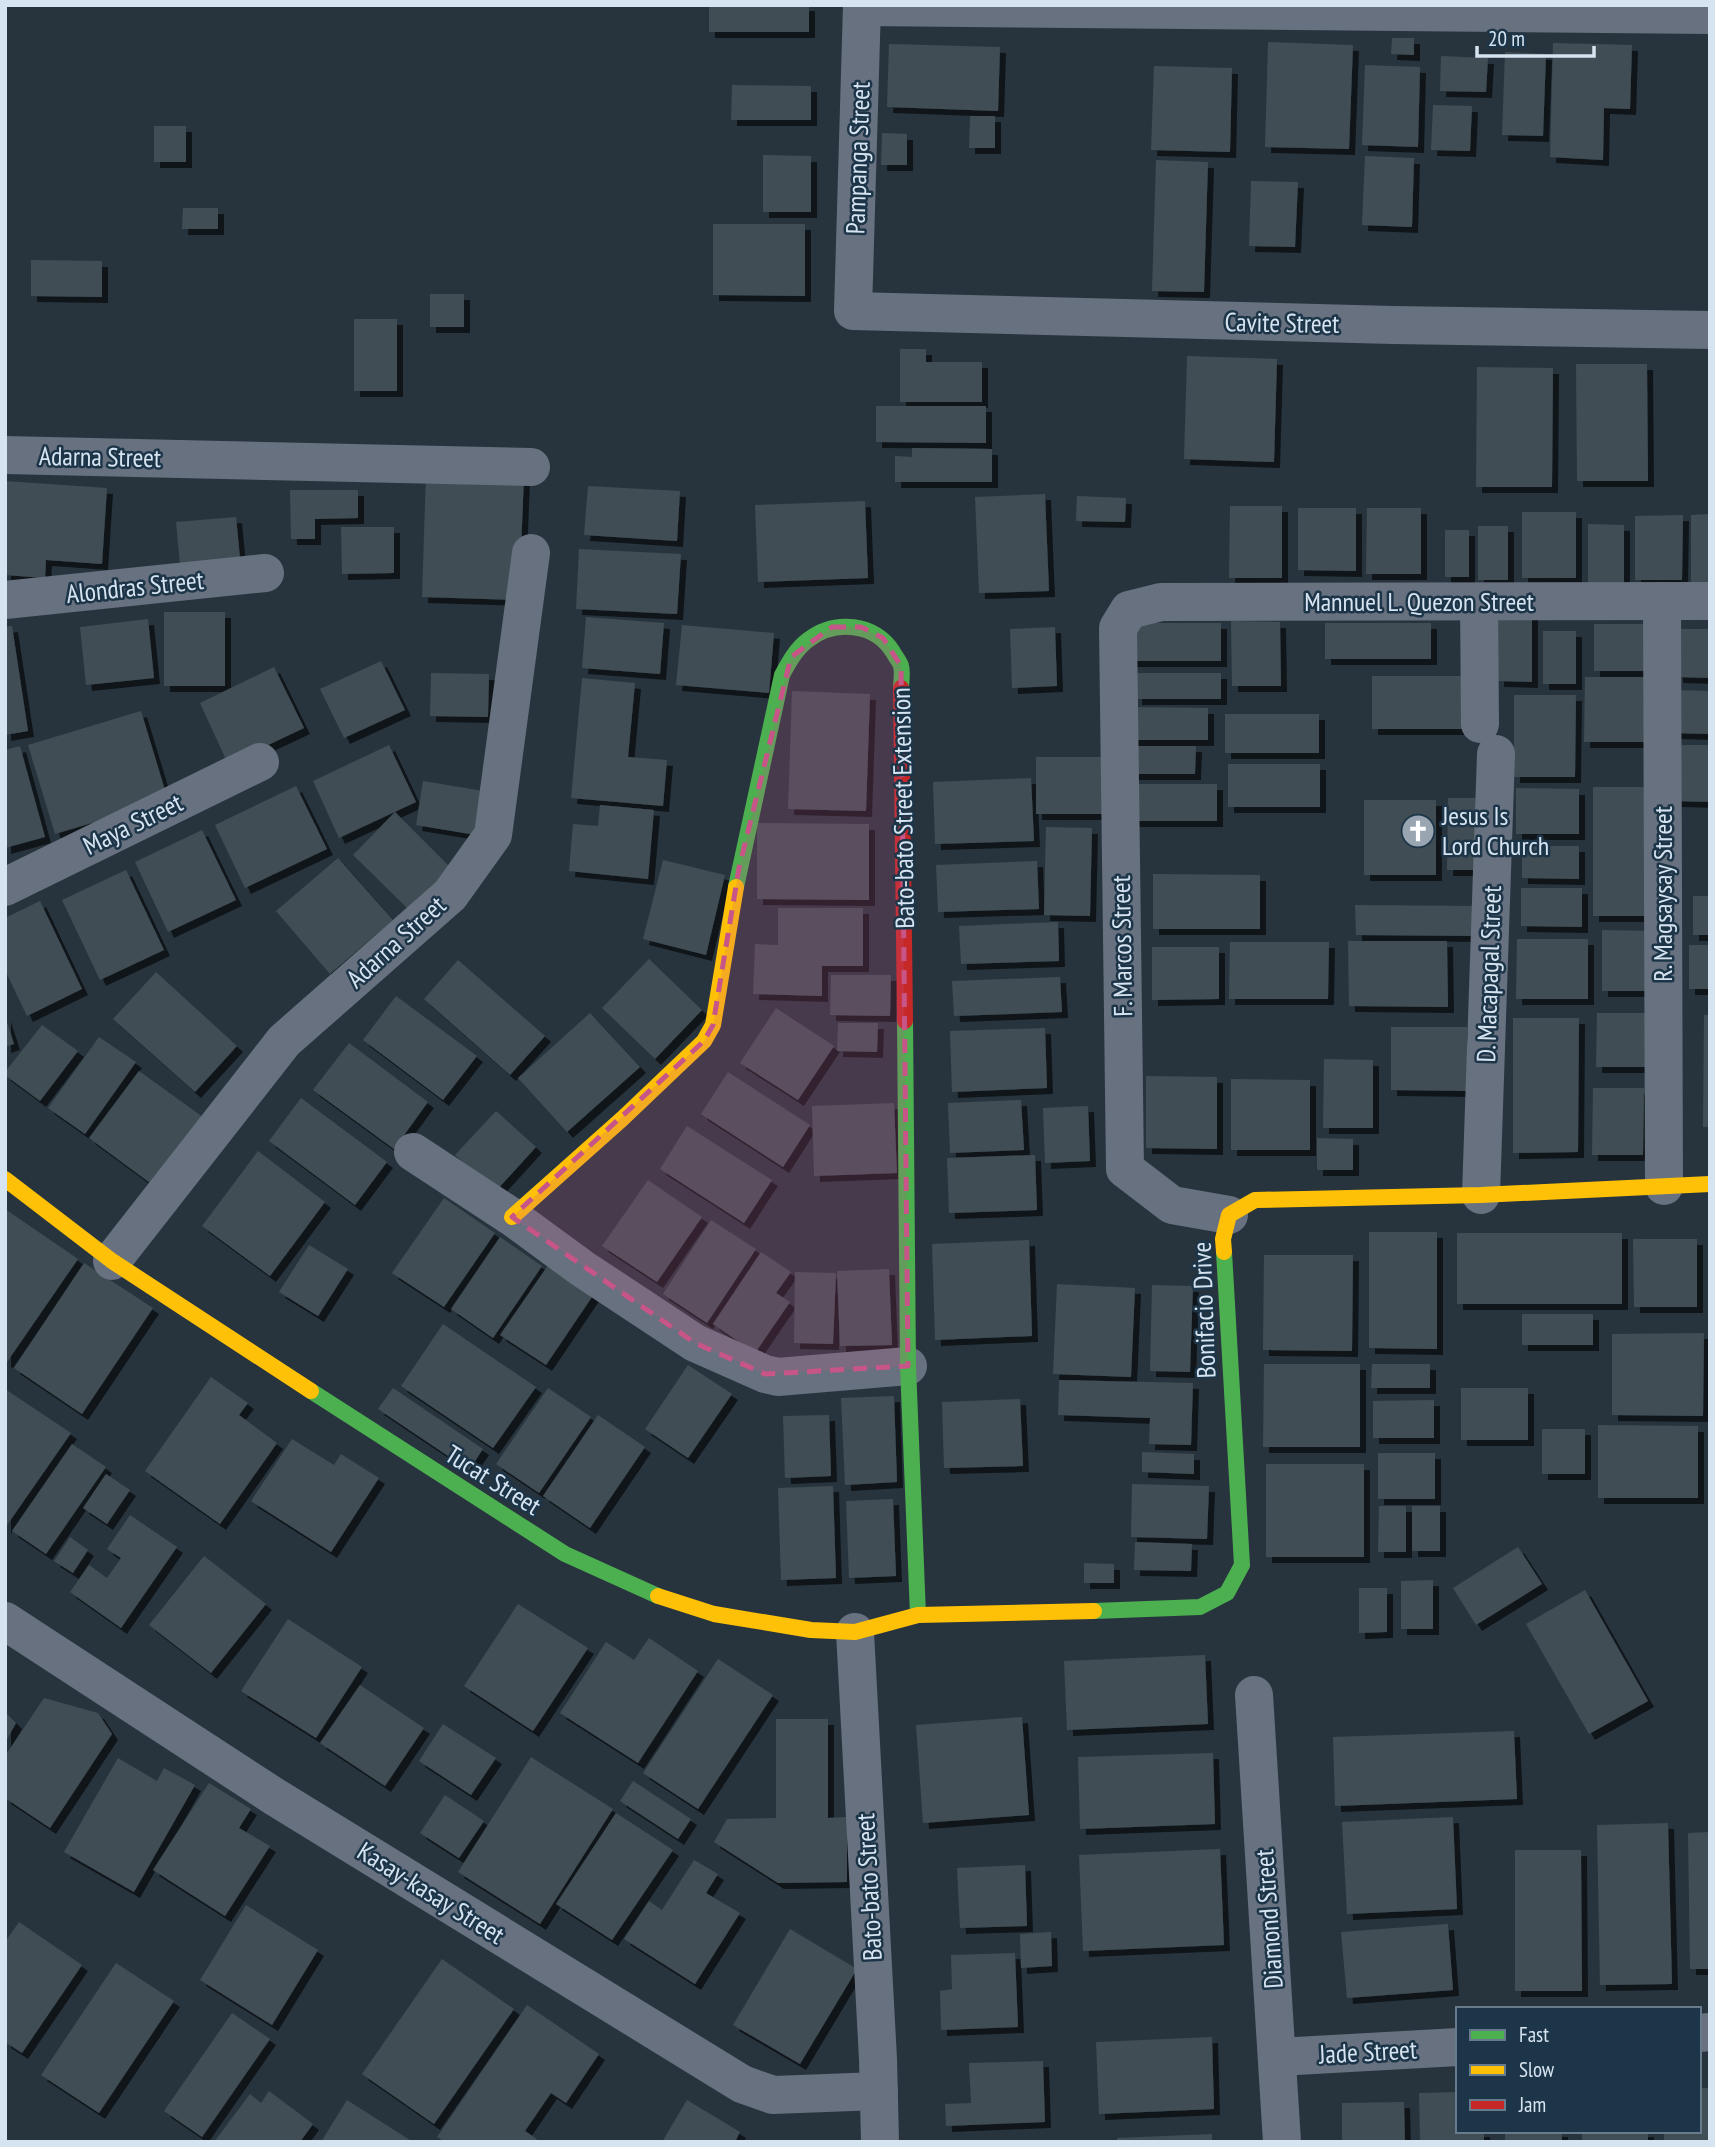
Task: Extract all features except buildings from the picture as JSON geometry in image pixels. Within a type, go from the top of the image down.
[{"type":"street","points":[[862,6],[1710,15]]},
{"type":"street","name":"Pampanga Street","points":[[853,312],[862,6]]},
{"type":"street","name":"Cavite Street","points":[[853,312],[1393,326],[1710,330]]},
{"type":"street","name":"Adarna Street","points":[[5,455],[531,467]]},
{"type":"street","name":"Adarna Street","points":[[112,1261],[285,1041],[450,895],[493,835],[531,553]]},
{"type":"street","name":"Alondras Street","points":[[5,600],[265,573]]},
{"type":"street","name":"D. Macapagal Street","points":[[1479,601],[1488,739],[1481,1195]]},
{"type":"street","name":"R. Magsaysay Street","points":[[1662,601],[1664,1186]]},
{"type":"street","name":"Mannuel L. Quezon Street","points":[[1129,610],[1161,602],[1710,601]]},
{"type":"street","name":"F. Marcos Street","points":[[1129,610],[1118,628],[1125,1169],[1172,1205],[1229,1215]]},
{"type":"street","name":"Bato-bato Street Extension","points":[[512,1217],[704,1041],[713,1025],[739,868],[782,675],[791,657],[807,640],[832,627],[861,627],[883,638],[901,666],[908,1366],[918,1615]]},
{"type":"street","name":"Maya Street","points":[[5,887],[260,762]]},
{"type":"street","points":[[413,1152],[695,1342],[765,1374],[778,1377],[908,1366]]},
{"type":"street","name":"Tucat Street","points":[[5,1180],[112,1261],[565,1554],[648,1593],[714,1614],[811,1630],[855,1632],[918,1615],[1022,1614]]},
{"type":"street","name":"Bonifacio Drive","points":[[1022,1614],[1200,1607],[1227,1593],[1242,1565],[1223,1239],[1229,1215],[1255,1200],[1481,1195],[1710,1184]]},
{"type":"street","name":"Kasay-kasay Street","points":[[5,1621],[275,1797],[743,2084],[773,2095],[880,2091]]},
{"type":"street","name":"Bato-bato Street","points":[[855,1632],[880,2091],[880,2142]]},
{"type":"street","name":"Diamond Street","points":[[1254,1695],[1282,2142]]},
{"type":"street","name":"Jade Street","points":[[1278,2057],[1456,2047]]},
{"type":"highlighted area","points":[[832,627],[861,627],[883,638],[901,666],[908,1366],[765,1374],[695,1343],[512,1217],[704,1041],[713,1025],[739,868],[791,657]]},
{"type":"traffic: fast","points":[[736,887],[782,675],[796,652],[808,640],[830,629],[854,627],[865,630],[885,642],[899,661],[902,672],[901,688]]},
{"type":"traffic: fast","points":[[905,1021],[908,1366],[918,1615]]},
{"type":"traffic: fast","points":[[1094,1611],[1200,1607],[1227,1593],[1242,1565],[1224,1252]]},
{"type":"traffic: fast","points":[[311,1391],[565,1554],[658,1596]]},
{"type":"traffic: slow","points":[[512,1217],[704,1041],[713,1025],[736,887]]},
{"type":"traffic: slow","points":[[5,1179],[112,1261],[311,1391]]},
{"type":"traffic: slow","points":[[1224,1252],[1223,1239],[1229,1215],[1255,1200],[1481,1195],[1710,1184]]},
{"type":"traffic: slow","points":[[658,1596],[714,1614],[811,1630],[855,1632],[918,1615],[1094,1611]]},
{"type":"traffic: jam","points":[[901,688],[905,1021]]},
{"type":"place","name":"Jesus Is Lord Church","points":[[1418,831]]}]
